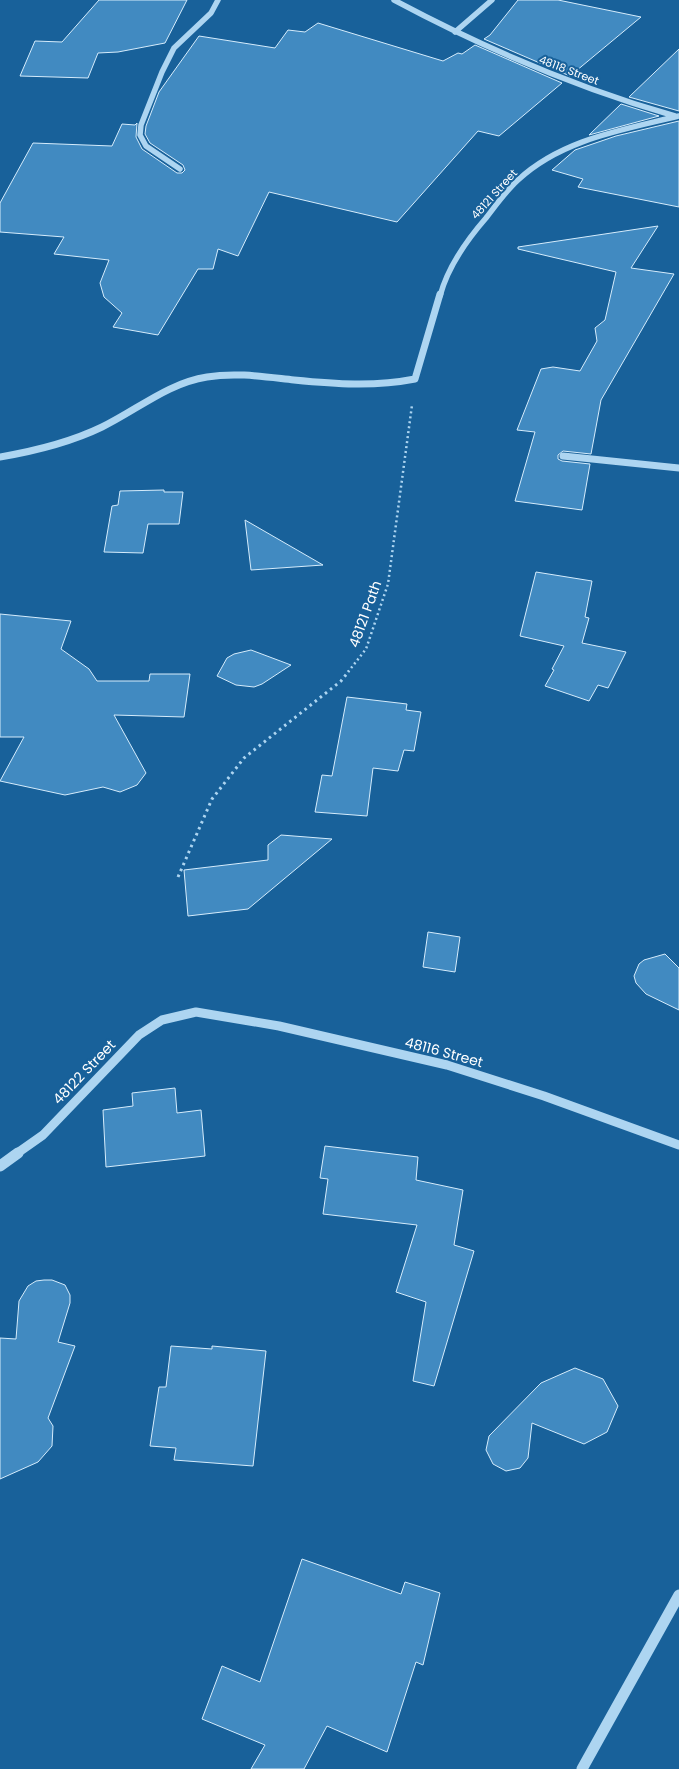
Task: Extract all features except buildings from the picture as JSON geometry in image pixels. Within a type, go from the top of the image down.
[{"type":"street","points":[[180,169],[146,146],[140,136],[141,125],[162,72],[174,48],[210,13],[218,0]]},
{"type":"street","name":"48118 Street","points":[[394,0],[455,32],[545,72],[641,107],[678,116]]},
{"type":"street","points":[[455,32],[492,0]]},
{"type":"street","name":"48121 Street","points":[[415,379],[443,284],[455,259],[474,232],[518,180],[554,154],[573,145],[592,138],[678,116]]},
{"type":"street","points":[[0,457],[32,452],[100,428],[178,386],[200,378],[249,376],[375,385],[397,384],[415,379]]},
{"type":"street","points":[[563,456],[679,468]]},
{"type":"street","name":"48116 Street","points":[[196,1012],[279,1026],[447,1065],[544,1096],[679,1145]]},
{"type":"street","name":"48122 Street","points":[[0,1166],[43,1135],[139,1035],[162,1020],[196,1012]]},
{"type":"street","points":[[582,1769],[679,1595]]},
{"type":"path","name":"48121 Path","points":[[178,877],[212,799],[244,758],[342,681],[366,649],[388,584],[415,379]]}]
